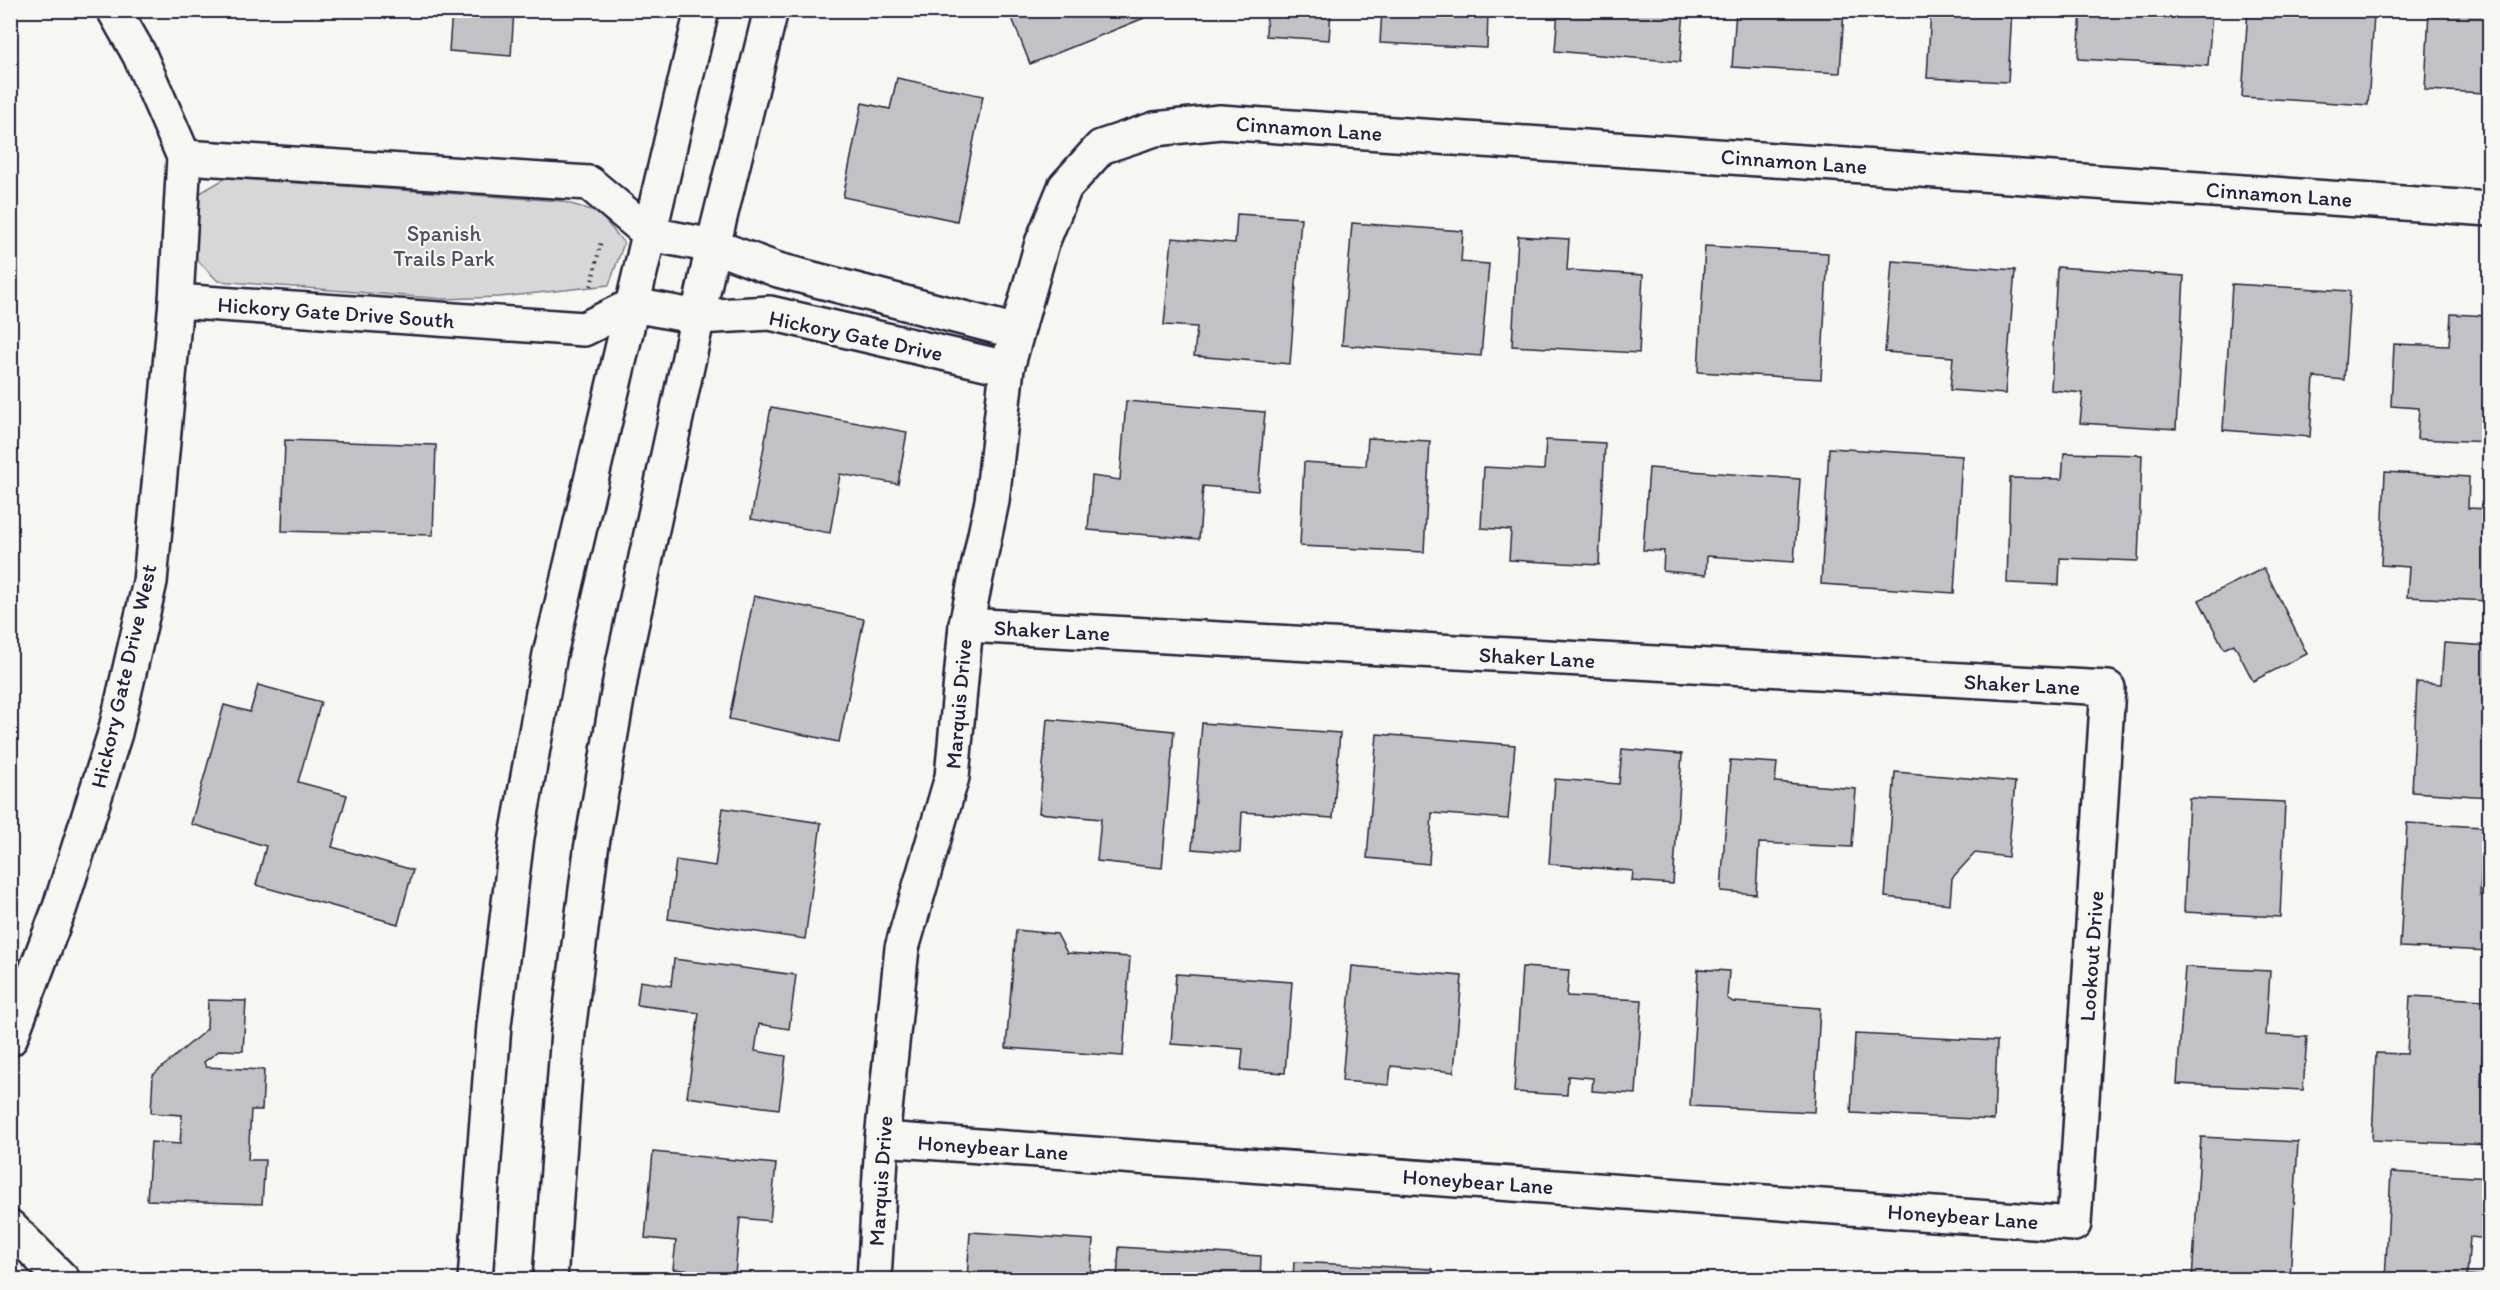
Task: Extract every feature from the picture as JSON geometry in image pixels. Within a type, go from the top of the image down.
[{"type":"street","points":[[114,10],[139,54],[184,157],[176,301]]},
{"type":"street","points":[[475,1280],[494,1024],[518,837],[550,654],[702,10]]},
{"type":"street","points":[[550,1280],[568,1032],[591,850],[623,664],[713,246],[771,10]]},
{"type":"street","name":"Cinnamon Lane","points":[[1101,147],[1155,129],[1220,122],[2490,209]]},
{"type":"street","name":"Marquis Drive","points":[[874,1280],[882,1139],[902,948],[952,777],[966,625],[992,501],[1007,368],[1042,243],[1065,188],[1101,147]]},
{"type":"street","points":[[184,157],[589,183],[650,234]]},
{"type":"street","name":"Hickory Gate Drive","points":[[650,234],[713,246],[778,270],[1017,332]]},
{"type":"street","name":"Hickory Gate Drive South","points":[[176,301],[584,329],[633,305]]},
{"type":"street","name":"Hickory Gate Drive West","points":[[10,1039],[60,907],[111,744],[150,582],[176,301]]},
{"type":"street","name":"Hickory Gate Drive","points":[[633,305],[698,317],[770,314],[1007,368]]},
{"type":"street","name":"Shaker Lane","points":[[966,625],[2108,688]]},
{"type":"street","name":"Lookout Drive","points":[[2074,1224],[2108,688]]},
{"type":"street","name":"Honeybear Lane","points":[[882,1139],[2074,1224]]},
{"type":"street","points":[[10,1227],[63,1280]]},
{"type":"path","points":[[591,286],[603,233]]},
{"type":"green space","name":"Spanish Trails Park","points":[[226,178],[561,201],[598,212],[624,243],[609,285],[500,297],[444,299],[218,281],[196,259],[192,221],[200,193]]},
{"type":"building","points":[[452,10],[514,10],[511,56],[449,51]]},
{"type":"building","points":[[1009,10],[1141,10],[1144,18],[1030,64]]},
{"type":"building","points":[[1267,10],[1331,10],[1329,40],[1266,36]]},
{"type":"building","points":[[1382,10],[1488,10],[1487,48],[1380,43]]},
{"type":"building","points":[[1558,10],[1684,10],[1680,62],[1555,51]]},
{"type":"building","points":[[1736,10],[1844,10],[1840,73],[1732,67]]},
{"type":"building","points":[[1931,10],[2012,10],[2008,82],[1927,78]]},
{"type":"building","points":[[2081,10],[2212,10],[2208,66],[2078,59]]},
{"type":"building","points":[[2248,10],[2311,10],[2374,15],[2368,105],[2242,97]]},
{"type":"building","points":[[2429,10],[2490,10],[2490,121],[2485,120],[2486,93],[2425,90]]},
{"type":"building","points":[[897,78],[983,96],[957,221],[843,197],[862,103],[890,109]]},
{"type":"building","points":[[1237,214],[1301,218],[1290,364],[1194,356],[1197,327],[1164,325],[1172,238],[1235,243]]},
{"type":"building","points":[[1352,223],[1463,231],[1461,262],[1489,264],[1481,356],[1342,345]]},
{"type":"building","points":[[1518,236],[1569,239],[1567,270],[1643,275],[1639,353],[1512,346]]},
{"type":"building","points":[[1705,246],[1828,253],[1821,379],[1698,372]]},
{"type":"building","points":[[1892,261],[2015,270],[2005,394],[1950,390],[1953,357],[1885,352]]},
{"type":"building","points":[[2057,267],[2184,276],[2176,429],[2080,423],[2083,393],[2051,390]]},
{"type":"building","points":[[2232,284],[2350,291],[2344,380],[2314,377],[2310,437],[2223,430]]},
{"type":"building","points":[[2451,314],[2490,316],[2490,442],[2417,439],[2419,408],[2391,406],[2394,344],[2449,346]]},
{"type":"building","points":[[1126,401],[1265,412],[1258,491],[1203,486],[1199,539],[1088,530],[1092,476],[1120,480]]},
{"type":"building","points":[[771,407],[907,432],[898,484],[840,474],[830,533],[751,519]]},
{"type":"building","points":[[1368,438],[1430,441],[1424,552],[1300,546],[1304,462],[1366,466]]},
{"type":"building","points":[[285,440],[436,445],[433,535],[282,531]]},
{"type":"building","points":[[1546,440],[1605,443],[1599,565],[1509,560],[1511,530],[1481,528],[1484,467],[1544,470]]},
{"type":"building","points":[[1829,448],[1962,456],[1954,593],[1821,584]]},
{"type":"building","points":[[2064,453],[2142,455],[2138,561],[2060,558],[2059,585],[2007,583],[2010,478],[2062,479]]},
{"type":"building","points":[[1649,468],[1800,479],[1794,562],[1707,556],[1706,575],[1663,571],[1664,551],[1643,550]]},
{"type":"building","points":[[2385,472],[2469,477],[2468,508],[2490,509],[2490,601],[2407,597],[2409,567],[2381,565]]},
{"type":"building","points":[[2264,568],[2307,654],[2253,681],[2234,644],[2224,649],[2199,600]]},
{"type":"building","points":[[754,596],[864,619],[839,742],[729,719]]},
{"type":"building","points":[[2444,643],[2490,646],[2490,797],[2412,792],[2417,682],[2441,684]]},
{"type":"building","points":[[258,685],[321,702],[298,782],[347,795],[332,847],[413,870],[398,924],[256,885],[266,846],[191,824],[224,705],[250,712]]},
{"type":"building","points":[[1047,719],[1174,731],[1162,868],[1097,861],[1101,819],[1039,813]]},
{"type":"building","points":[[1202,723],[1340,733],[1333,818],[1242,812],[1240,853],[1192,849]]},
{"type":"building","points":[[1377,734],[1515,745],[1508,819],[1432,813],[1429,864],[1367,858]]},
{"type":"building","points":[[1622,749],[1682,754],[1673,884],[1632,881],[1633,871],[1549,864],[1555,779],[1619,784]]},
{"type":"building","points":[[1730,760],[1777,763],[1775,782],[1856,789],[1852,847],[1759,843],[1756,894],[1721,891]]},
{"type":"building","points":[[1895,772],[2015,782],[2008,857],[1975,853],[1952,878],[1950,904],[1885,897]]},
{"type":"building","points":[[2189,798],[2285,802],[2280,917],[2184,912]]},
{"type":"building","points":[[723,808],[821,823],[805,939],[668,919],[676,860],[715,866]]},
{"type":"building","points":[[2407,823],[2483,827],[2480,895],[2490,896],[2490,951],[2400,947]]},
{"type":"building","points":[[1016,930],[1057,934],[1067,953],[1130,957],[1123,1056],[1006,1048]]},
{"type":"building","points":[[674,959],[796,975],[789,1029],[759,1024],[755,1051],[786,1056],[779,1109],[687,1097],[699,1013],[637,1005],[640,981],[671,986]]},
{"type":"building","points":[[1352,966],[1462,976],[1454,1072],[1391,1066],[1389,1085],[1342,1081]]},
{"type":"building","points":[[1522,967],[1569,970],[1567,996],[1642,1000],[1636,1094],[1592,1091],[1593,1078],[1568,1076],[1567,1095],[1514,1092]]},
{"type":"building","points":[[2185,967],[2270,971],[2266,1035],[2307,1037],[2303,1090],[2177,1084]]},
{"type":"building","points":[[1698,969],[1729,971],[1727,998],[1733,1002],[1820,1008],[1814,1112],[1690,1106]]},
{"type":"building","points":[[1176,974],[1292,982],[1285,1073],[1241,1070],[1243,1049],[1171,1044]]},
{"type":"building","points":[[2410,996],[2485,1000],[2481,1086],[2490,1086],[2490,1145],[2372,1140],[2376,1053],[2407,1054]]},
{"type":"building","points":[[208,1000],[246,1001],[243,1051],[220,1050],[204,1062],[206,1067],[264,1070],[262,1110],[251,1110],[248,1160],[265,1160],[262,1204],[147,1200],[151,1142],[180,1144],[182,1115],[151,1113],[153,1075],[207,1029]]},
{"type":"building","points":[[1855,1034],[1997,1041],[1994,1120],[1851,1113]]},
{"type":"building","points":[[2201,1137],[2298,1142],[2290,1280],[2192,1280]]},
{"type":"building","points":[[653,1152],[776,1164],[770,1221],[740,1218],[735,1275],[673,1269],[676,1241],[645,1238]]},
{"type":"building","points":[[2391,1172],[2490,1178],[2490,1239],[2470,1237],[2467,1275],[2481,1276],[2481,1280],[2385,1280]]},
{"type":"building","points":[[970,1232],[1093,1240],[1090,1280],[967,1280]]},
{"type":"building","points":[[1119,1247],[1261,1256],[1260,1280],[1117,1280]]},
{"type":"building","points":[[1294,1262],[1433,1269],[1432,1280],[1293,1280]]},
{"type":"building","points":[[1485,1272],[1595,1280],[1485,1280]]}]
